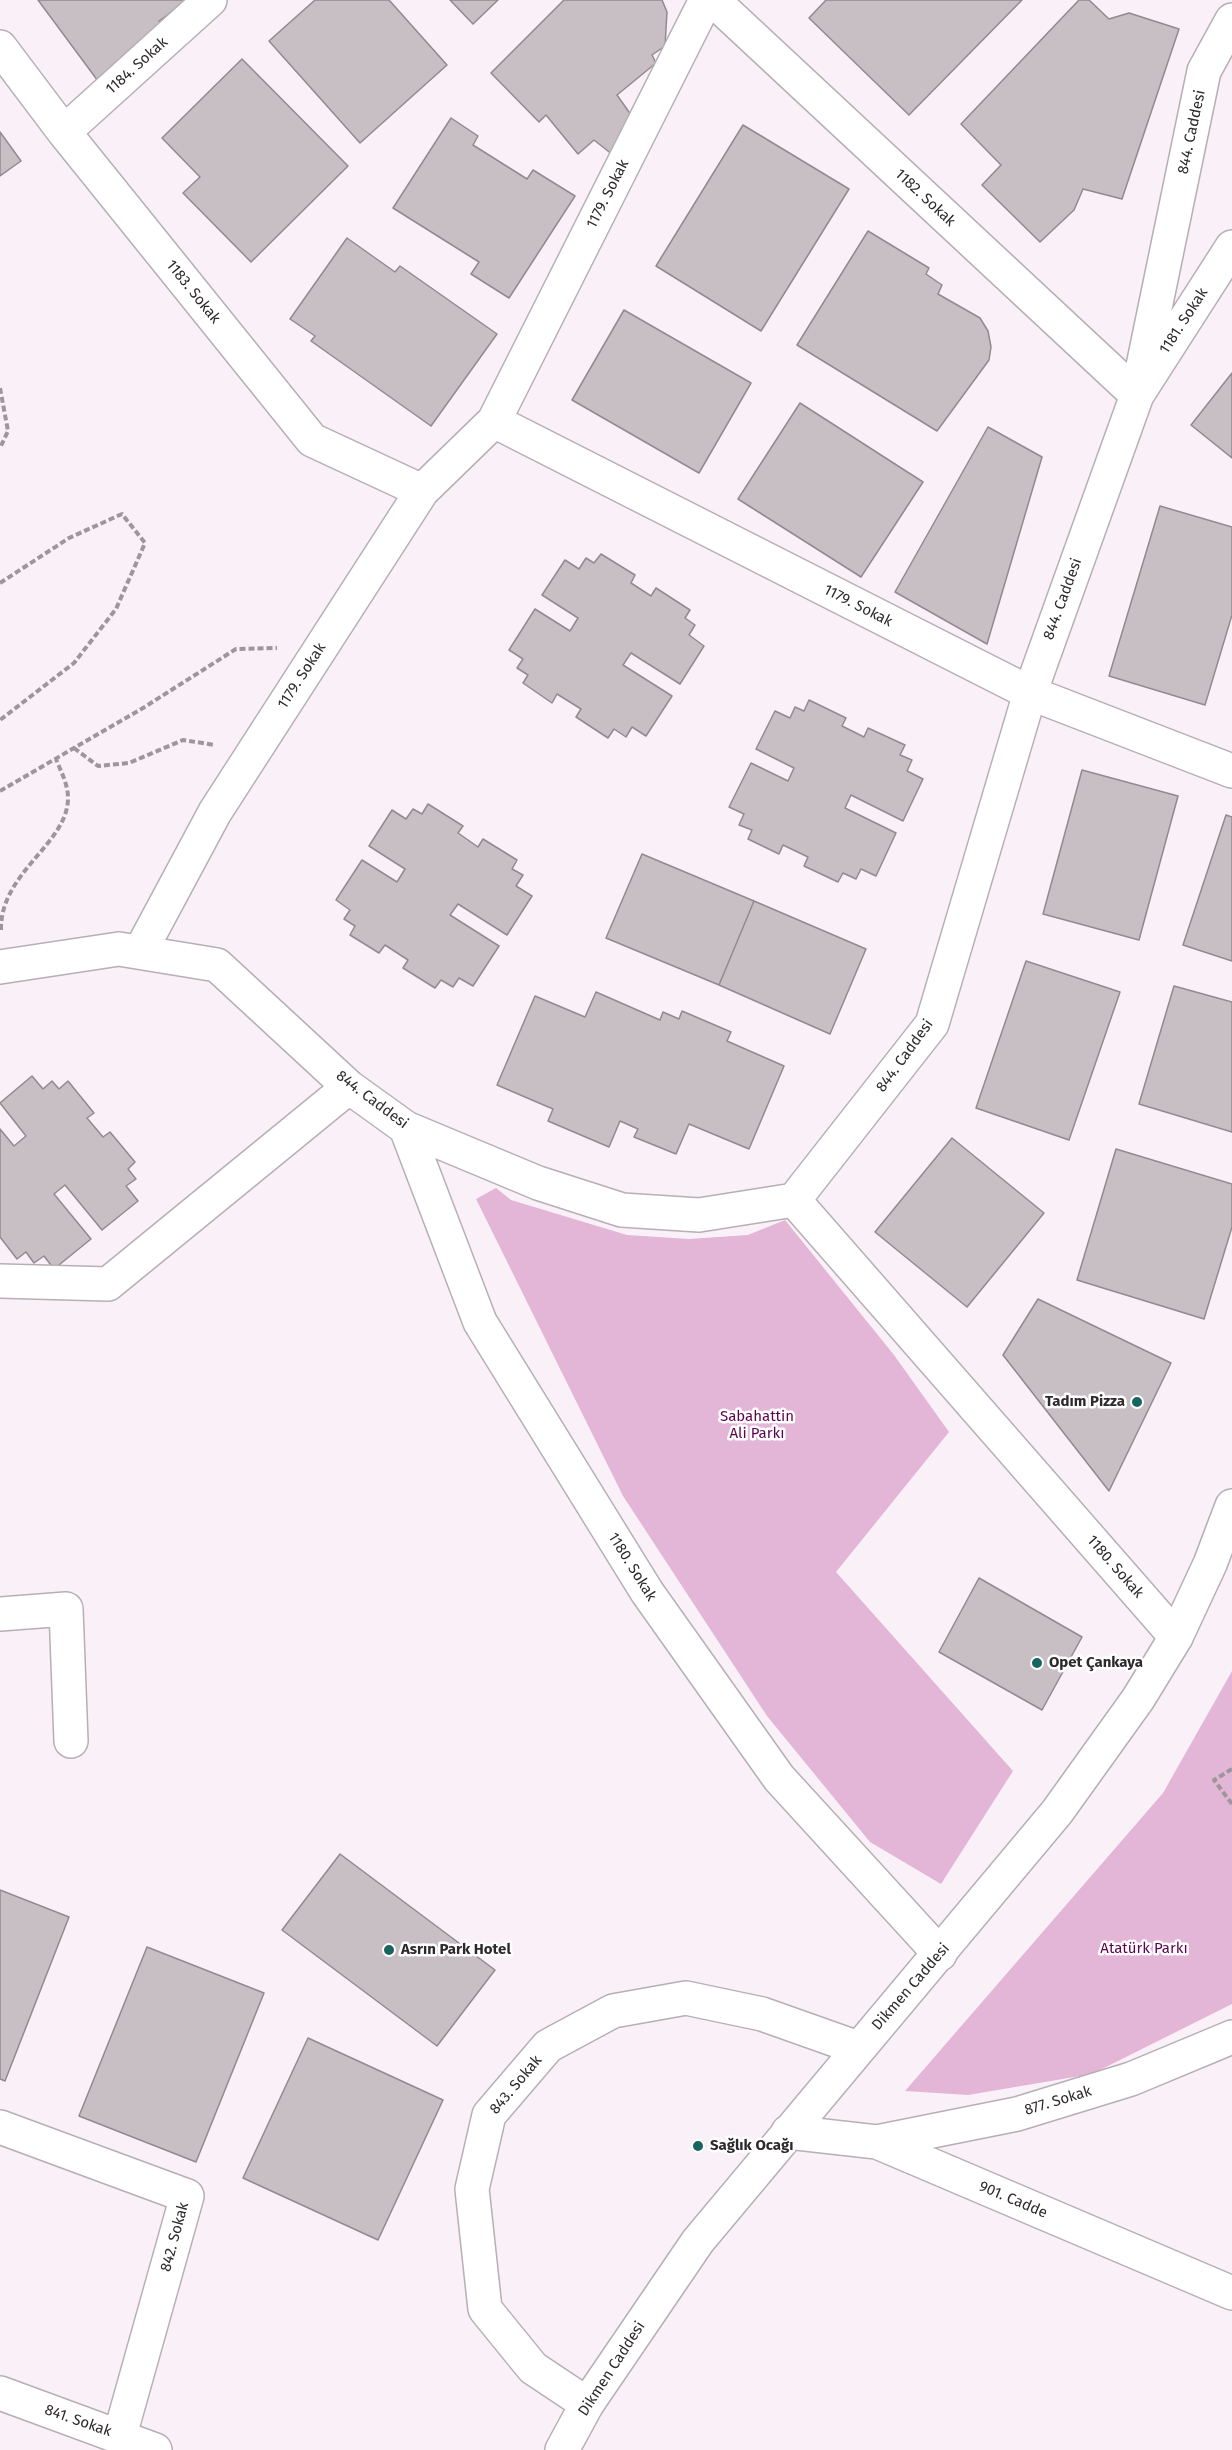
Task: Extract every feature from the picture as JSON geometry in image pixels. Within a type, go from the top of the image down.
[{"type":"street","name":"1184. Sokak","points":[[64,132],[210,0]]},
{"type":"street","name":"1179. Sokak","points":[[140,952],[215,812],[422,491],[494,421],[706,0]]},
{"type":"street","name":"1182. Sokak","points":[[713,0],[1137,395]]},
{"type":"street","name":"844. Caddesi","points":[[3,966],[119,949],[217,965],[349,1087],[406,1128],[538,1183],[622,1210],[699,1215],[794,1200],[932,1024],[1029,693],[1137,395],[1204,71],[1232,20]]},
{"type":"street","name":"1183. Sokak","points":[[0,47],[64,132],[312,440],[422,491]]},
{"type":"street","name":"1181. Sokak","points":[[1137,395],[1232,247]]},
{"type":"street","name":"1179. Sokak","points":[[494,421],[1029,693],[1232,771]]},
{"type":"street","points":[[0,1281],[108,1284],[349,1087]]},
{"type":"street","name":"1180. Sokak","points":[[406,1128],[480,1322],[647,1592],[779,1778],[940,1954]]},
{"type":"street","name":"1180. Sokak","points":[[794,1200],[1176,1637]]},
{"type":"street","name":"Dikmen Caddesi","points":[[562,2450],[587,2404],[698,2241],[1057,1812],[1138,1699],[1176,1637],[1210,1564],[1232,1506]]},
{"type":"street","points":[[0,1614],[66,1609],[71,1741]]},
{"type":"street","name":"843. Sokak","points":[[587,2404],[533,2368],[485,2309],[472,2189],[489,2115],[548,2046],[613,2011],[686,1998],[762,2014],[858,2048]]},
{"type":"street","name":"877. Sokak","points":[[877,2142],[1017,2114],[1131,2079],[1232,2037]]},
{"type":"street","name":"842. Sokak","points":[[0,2127],[187,2196],[120,2435]]},
{"type":"street","name":"901. Cadde","points":[[788,2132],[877,2142],[1232,2293]]},
{"type":"street","name":"841. Sokak","points":[[4,2405],[120,2435],[155,2450]]},
{"type":"path","points":[[0,388],[8,431],[0,448]]},
{"type":"path","points":[[0,583],[69,537],[122,514],[145,543],[116,609],[74,663],[0,720]]},
{"type":"path","points":[[0,791],[236,649],[320,648]]},
{"type":"path","points":[[74,748],[98,766],[129,763],[183,740],[254,751]]},
{"type":"path","points":[[3,966],[0,922],[9,888],[63,821],[68,800],[66,784],[56,759]]},
{"type":"path","points":[[1232,1769],[1214,1780],[1232,1804]]},
{"type":"green space","name":"Sabahattin Ali Parkı","points":[[496,1188],[511,1200],[627,1235],[689,1239],[748,1235],[785,1220],[894,1355],[949,1432],[836,1572],[1013,1771],[941,1884],[870,1842],[767,1716],[623,1496],[476,1199]]},
{"type":"green space","name":"Atatürk Parkı","points":[[1232,1671],[1232,2004],[1092,2074],[968,2095],[905,2091],[1163,1793]]},
{"type":"building","points":[[38,0],[188,0],[159,21],[167,31],[98,81]]},
{"type":"building","points":[[315,0],[389,0],[447,65],[360,143],[269,41]]},
{"type":"building","points":[[450,0],[498,0],[473,24]]},
{"type":"building","points":[[564,0],[662,0],[667,12],[665,46],[652,55],[656,63],[617,95],[636,122],[613,155],[594,140],[578,154],[546,115],[539,122],[491,73]]},
{"type":"building","points":[[826,0],[1022,0],[909,115],[809,18]]},
{"type":"building","points":[[1079,0],[1089,0],[1109,19],[1129,13],[1179,29],[1122,199],[1083,189],[1074,210],[1040,242],[982,185],[1001,165],[961,124]]},
{"type":"building","points":[[242,59],[348,166],[251,262],[183,193],[200,177],[162,138]]},
{"type":"building","points":[[451,118],[478,136],[473,145],[527,179],[533,170],[575,196],[509,298],[471,274],[479,262],[393,208]]},
{"type":"building","points":[[743,125],[849,189],[761,331],[656,266]]},
{"type":"building","points":[[0,132],[21,161],[0,176]]},
{"type":"building","points":[[868,231],[929,268],[926,274],[942,285],[938,294],[980,318],[988,331],[991,347],[989,360],[937,431],[797,345]]},
{"type":"building","points":[[347,238],[395,272],[400,266],[497,334],[431,426],[311,341],[315,336],[290,319]]},
{"type":"building","points":[[624,310],[751,383],[699,473],[572,400]]},
{"type":"building","points":[[1232,373],[1232,458],[1191,425]]},
{"type":"building","points":[[800,403],[923,482],[861,577],[738,499]]},
{"type":"building","points":[[988,427],[1042,457],[987,644],[895,592]]},
{"type":"building","points":[[1160,506],[1232,527],[1232,615],[1205,705],[1109,676]]},
{"type":"building","points":[[601,554],[635,575],[631,583],[651,596],[656,588],[690,610],[685,618],[695,625],[689,635],[704,646],[680,684],[631,653],[623,665],[672,696],[646,736],[632,727],[626,737],[614,729],[608,738],[576,717],[581,709],[557,694],[552,703],[523,683],[528,675],[517,668],[523,659],[509,650],[535,609],[570,631],[578,618],[542,595],[565,560],[579,569],[586,558],[594,563]]},
{"type":"building","points":[[809,700],[846,718],[842,726],[864,737],[868,728],[905,745],[900,755],[912,760],[907,771],[923,779],[903,821],[851,795],[845,808],[896,833],[876,876],[861,869],[856,879],[843,873],[838,882],[804,866],[808,857],[783,845],[779,854],[748,839],[752,830],[739,825],[744,814],[729,807],[751,763],[788,781],[794,768],[756,749],[775,711],[790,718],[795,707],[804,711]]},
{"type":"building","points":[[1082,770],[1178,796],[1139,940],[1043,914]]},
{"type":"building","points":[[428,804],[463,826],[458,833],[478,847],[483,839],[517,860],[512,869],[523,875],[516,886],[532,896],[507,935],[458,904],[450,915],[499,946],[473,986],[459,978],[453,987],[441,980],[435,988],[403,968],[408,960],[385,945],[379,953],[350,935],[355,926],[344,919],[350,910],[336,900],[362,860],[397,882],[405,869],[369,846],[392,810],[406,819],[413,809],[422,814]]},
{"type":"building","points":[[1226,815],[1232,817],[1232,961],[1183,945]]},
{"type":"building","points":[[642,854],[754,901],[719,985],[606,938]]},
{"type":"building","points":[[754,901],[866,949],[830,1034],[719,985]]},
{"type":"building","points":[[1026,961],[1120,992],[1069,1140],[976,1108]]},
{"type":"building","points":[[1174,986],[1232,1002],[1232,1132],[1139,1104]]},
{"type":"building","points":[[596,992],[660,1020],[663,1012],[679,1019],[682,1011],[731,1032],[727,1041],[784,1066],[749,1149],[689,1124],[676,1154],[634,1137],[638,1129],[620,1121],[609,1147],[548,1121],[553,1109],[497,1085],[535,996],[585,1017]]},
{"type":"building","points":[[32,1076],[43,1089],[52,1081],[59,1089],[68,1081],[94,1113],[87,1118],[103,1137],[110,1132],[135,1162],[128,1169],[136,1179],[126,1186],[138,1201],[102,1230],[65,1185],[54,1194],[91,1239],[54,1269],[44,1256],[34,1263],[26,1252],[17,1259],[0,1237],[0,1129],[14,1146],[26,1136],[0,1103]]},
{"type":"building","points":[[952,1138],[1044,1213],[967,1307],[875,1232]]},
{"type":"building","points":[[1116,1149],[1232,1184],[1232,1227],[1204,1319],[1077,1280]]},
{"type":"building","points":[[1038,1299],[1171,1363],[1109,1491],[1003,1355]]},
{"type":"building","points":[[979,1578],[1082,1637],[1042,1710],[939,1652]]},
{"type":"building","name":"Asrın Park Hotel","points":[[340,1854],[495,1970],[437,2046],[282,1930]]},
{"type":"building","points":[[0,1890],[69,1917],[5,2081],[0,2079]]},
{"type":"building","points":[[147,1947],[264,1993],[196,2162],[79,2116]]},
{"type":"building","points":[[308,2038],[443,2100],[378,2240],[243,2178]]},
{"type":"place","name":"Tadım Pizza","points":[[1137,1402]]},
{"type":"place","name":"Opet Çankaya","points":[[1037,1663]]},
{"type":"place","name":"Asrın Park Hotel","points":[[389,1950]]},
{"type":"place","name":"Sağlık Ocağı","points":[[698,2146]]}]
